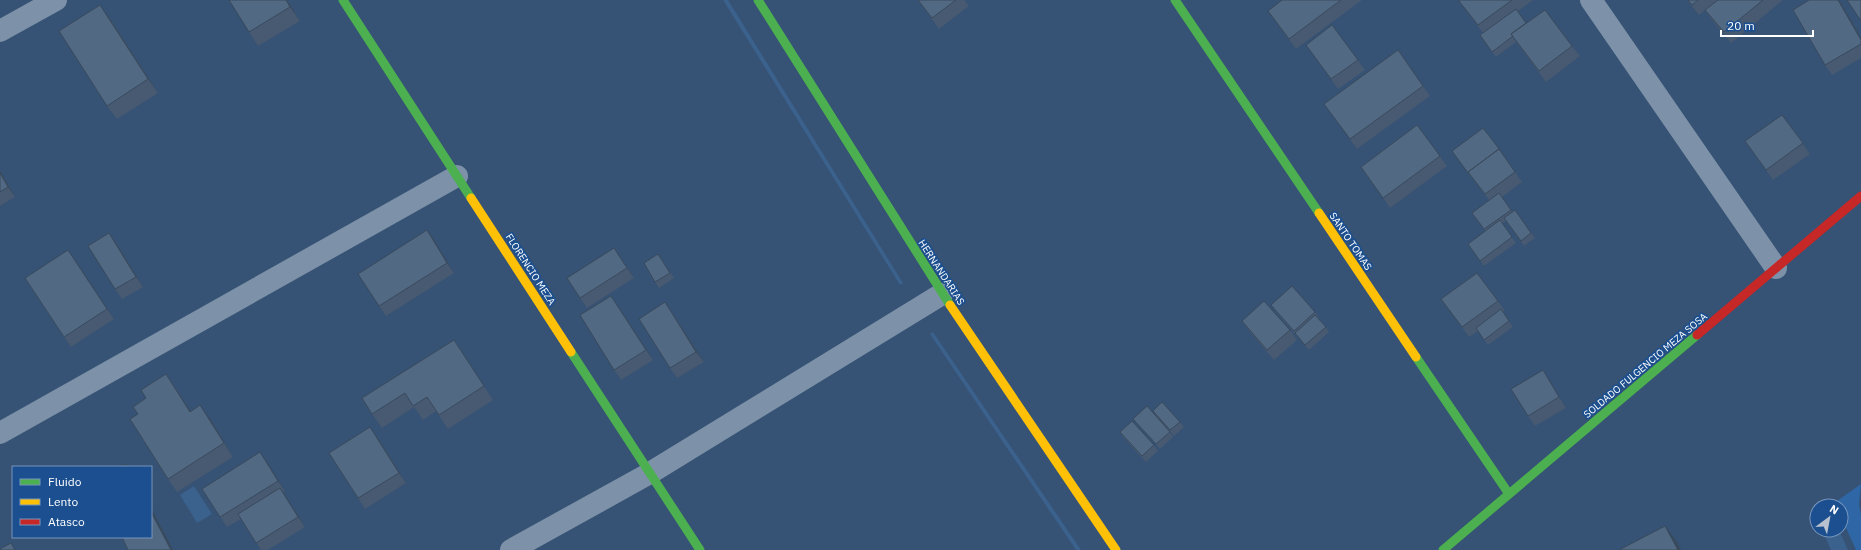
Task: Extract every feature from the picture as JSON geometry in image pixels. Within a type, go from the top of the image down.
[{"type":"street","points":[[0,31],[56,0]]},
{"type":"street","name":"FLORENCIO MEZA","points":[[343,0],[700,550]]},
{"type":"street","name":"HERNANDARIAS","points":[[758,0],[942,294],[1116,550]]},
{"type":"street","name":"SANTO TOMAS","points":[[1175,0],[1509,494]]},
{"type":"street","points":[[1591,0],[1776,268]]},
{"type":"street","points":[[0,433],[457,176]]},
{"type":"street","name":"SOLDADO FULGENCIO MEZA SOSA","points":[[1442,550],[1861,196]]},
{"type":"street","points":[[511,550],[650,473],[942,294]]},
{"type":"shaded area","points":[[723,0],[728,0],[903,283],[900,285]]},
{"type":"shaded area","points":[[933,332],[1081,550],[1076,550],[930,334]]},
{"type":"shaded area","points":[[1861,484],[1859,504],[1861,515],[1861,550],[1856,550],[1849,535],[1849,498],[1841,498]]},
{"type":"shaded area","points":[[194,486],[212,514],[197,523],[180,495]]},
{"type":"shaded area","points":[[1826,538],[1843,538],[1848,550],[1831,550]]},
{"type":"building","points":[[229,0],[286,0],[290,7],[249,32]]},
{"type":"building","points":[[918,0],[956,0],[932,18]]},
{"type":"building","points":[[1282,0],[1341,0],[1289,39],[1268,11]]},
{"type":"building","points":[[1512,0],[1478,25],[1459,1]]},
{"type":"building","points":[[1688,0],[1698,0],[1692,5]]},
{"type":"building","points":[[1718,0],[1763,0],[1724,32],[1705,10]]},
{"type":"building","points":[[1809,0],[1838,0],[1861,40],[1861,44],[1825,65],[1793,10]]},
{"type":"building","points":[[1847,0],[1861,0],[1861,21]]},
{"type":"building","points":[[100,5],[148,79],[107,106],[59,31]]},
{"type":"building","points":[[1516,9],[1526,23],[1511,34],[1513,36],[1492,52],[1480,35]]},
{"type":"building","points":[[1545,10],[1572,46],[1539,71],[1511,34]]},
{"type":"building","points":[[1332,25],[1358,60],[1331,79],[1306,45]]},
{"type":"building","points":[[1398,50],[1423,86],[1350,139],[1324,104]]},
{"type":"building","points":[[1782,115],[1803,143],[1766,170],[1745,141]]},
{"type":"building","points":[[1417,125],[1440,156],[1383,198],[1361,167]]},
{"type":"building","points":[[1483,128],[1500,150],[1499,149],[1468,173],[1452,151]]},
{"type":"building","points":[[1499,149],[1515,172],[1485,194],[1468,172]]},
{"type":"building","points":[[0,173],[8,187],[0,192]]},
{"type":"building","points":[[1499,193],[1511,210],[1484,229],[1472,213]]},
{"type":"building","points":[[1515,210],[1531,233],[1521,241],[1504,218]]},
{"type":"building","points":[[1500,220],[1512,237],[1480,261],[1468,244]]},
{"type":"building","points":[[427,230],[447,263],[379,306],[358,274]]},
{"type":"building","points":[[109,233],[136,277],[115,289],[88,246]]},
{"type":"building","points":[[614,248],[627,268],[580,298],[567,278]]},
{"type":"building","points":[[68,250],[107,309],[64,337],[25,278]]},
{"type":"building","points":[[658,254],[670,273],[655,282],[644,263]]},
{"type":"building","points":[[1477,273],[1498,301],[1462,327],[1441,299]]},
{"type":"building","points":[[1292,286],[1315,312],[1294,331],[1271,305]]},
{"type":"building","points":[[611,296],[646,350],[614,370],[580,315]]},
{"type":"building","points":[[1264,301],[1290,330],[1267,350],[1242,321]]},
{"type":"building","points":[[665,302],[696,352],[670,368],[639,319]]},
{"type":"building","points":[[1501,309],[1509,321],[1484,340],[1476,328]]},
{"type":"building","points":[[1315,315],[1326,327],[1305,345],[1295,333]]},
{"type":"building","points":[[454,340],[484,386],[439,415],[427,397],[413,406],[405,393],[372,414],[362,398]]},
{"type":"building","points":[[1543,370],[1559,397],[1528,416],[1511,389]]},
{"type":"building","points":[[166,374],[190,412],[200,405],[224,443],[168,479],[130,419],[138,414],[133,407],[146,398],[141,390]]},
{"type":"building","points":[[1162,402],[1180,422],[1170,430],[1153,411]]},
{"type":"building","points":[[1147,406],[1170,432],[1156,444],[1133,419]]},
{"type":"building","points":[[1132,421],[1154,445],[1142,456],[1120,432]]},
{"type":"building","points":[[370,427],[399,473],[358,498],[329,453]]},
{"type":"building","points":[[260,452],[278,481],[220,517],[202,489]]},
{"type":"building","points":[[280,488],[298,517],[256,543],[238,514]]},
{"type":"building","points":[[152,514],[171,550],[128,550],[122,538],[152,538]]},
{"type":"building","points":[[1665,526],[1678,550],[1619,550]]},
{"type":"building","points":[[11,543],[15,550],[0,550],[0,549]]},
{"type":"traffic: fast","points":[[343,0],[471,198]]},
{"type":"traffic: fast","points":[[758,0],[950,305]]},
{"type":"traffic: fast","points":[[1175,0],[1319,213]]},
{"type":"traffic: fast","points":[[1443,550],[1697,335]]},
{"type":"traffic: fast","points":[[571,352],[700,550]]},
{"type":"traffic: fast","points":[[1416,357],[1509,494]]},
{"type":"traffic: slow","points":[[471,198],[571,352]]},
{"type":"traffic: slow","points":[[1319,213],[1416,357]]},
{"type":"traffic: slow","points":[[950,305],[1116,550]]},
{"type":"traffic: jam","points":[[1697,335],[1861,196]]}]
